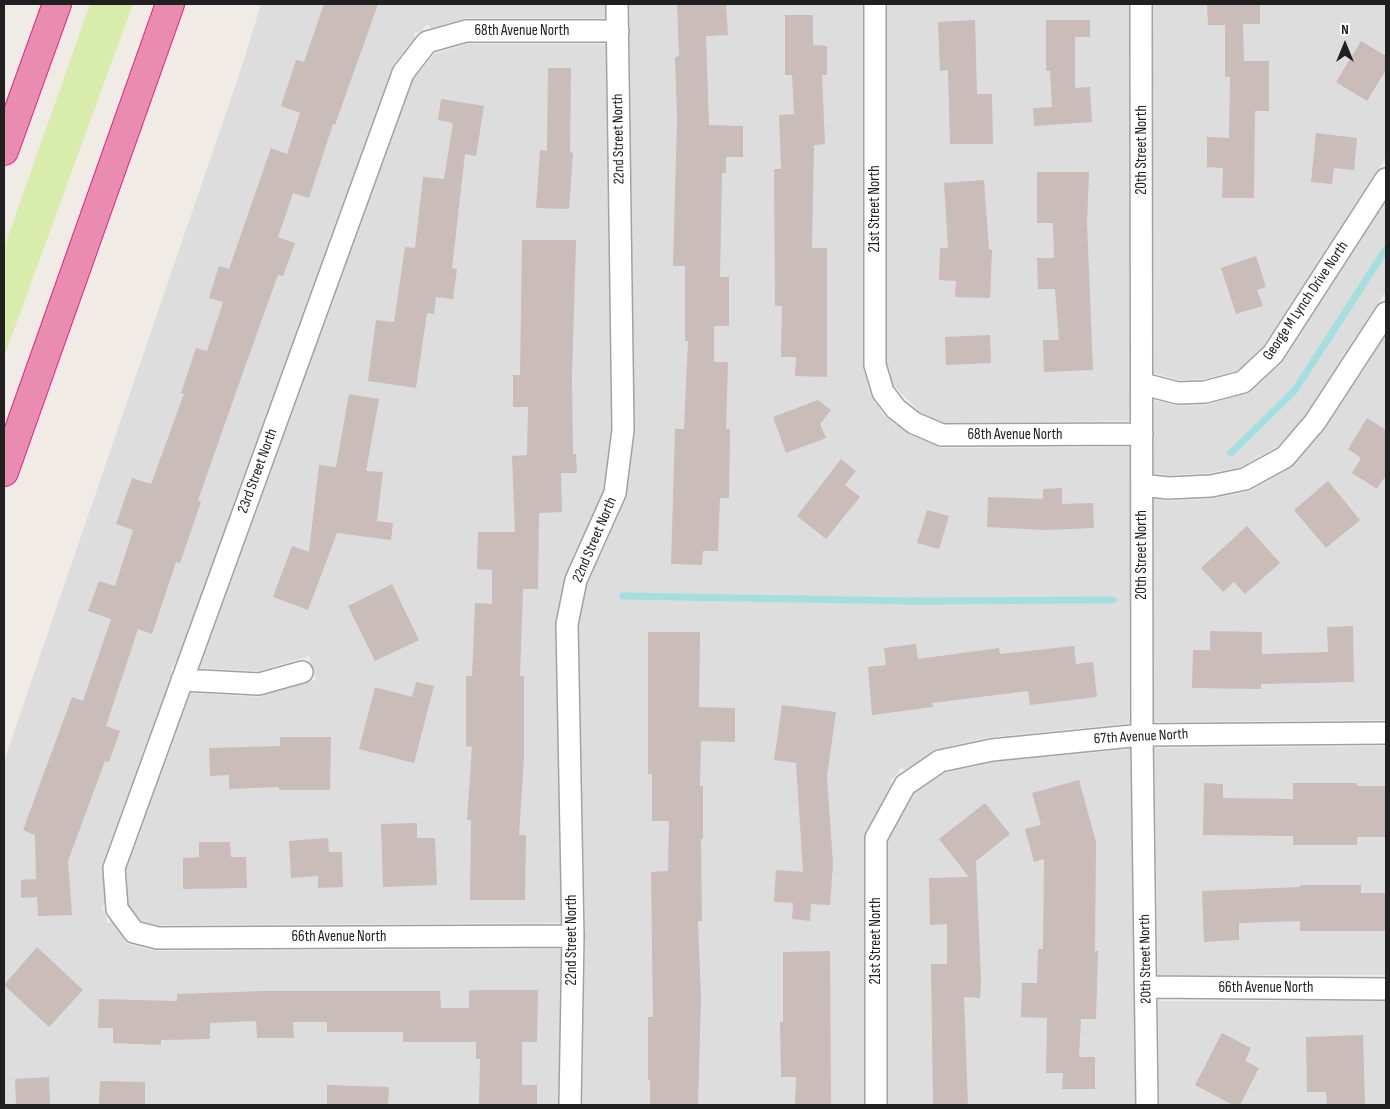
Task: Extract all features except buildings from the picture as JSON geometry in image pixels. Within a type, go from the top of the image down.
[{"type":"highway","points":[[4,151],[57,4]]},
{"type":"highway","points":[[4,472],[170,4]]},
{"type":"street","name":"22nd Street North","points":[[570,1105],[573,936],[567,624],[576,580],[615,493],[623,430],[618,4]]},
{"type":"street","name":"21st Street North","points":[[875,4],[875,365],[883,392],[896,408]]},
{"type":"street","name":"20th Street North","points":[[1141,4],[1142,735],[1147,987],[1147,1105]]},
{"type":"street","name":"68th Avenue North","points":[[428,42],[466,31],[618,31]]},
{"type":"street","name":"23rd Street North","points":[[117,909],[114,868],[402,73],[428,42]]},
{"type":"street","name":"George M Lynch Drive North","points":[[1143,384],[1178,393],[1205,392],[1243,382],[1273,354],[1386,179]]},
{"type":"street","points":[[1142,484],[1168,488],[1210,486],[1245,479],[1285,457],[1316,422],[1386,313]]},
{"type":"street","name":"68th Avenue North","points":[[896,408],[914,423],[942,436],[1142,434]]},
{"type":"street","points":[[182,680],[259,684],[302,672]]},
{"type":"street","name":"67th Avenue North","points":[[905,785],[940,761],[992,750],[1142,735],[1386,733]]},
{"type":"street","name":"21st Street North","points":[[876,1105],[876,838],[905,785]]},
{"type":"street","name":"66th Avenue North","points":[[117,909],[134,932],[158,938],[573,936]]},
{"type":"street","name":"66th Avenue North","points":[[1147,987],[1386,989]]},
{"type":"shaded area","points":[[261,4],[606,4],[606,18],[466,18],[431,28],[427,24],[421,31],[414,33],[415,39],[394,64],[175,667],[172,667],[171,677],[103,863],[105,903],[101,907],[106,914],[107,923],[112,922],[124,940],[131,945],[158,951],[562,949],[559,1105],[4,1105],[4,761],[240,72]]},
{"type":"shaded area","points":[[629,4],[864,4],[864,369],[871,396],[880,411],[896,426],[910,435],[942,448],[1131,447],[1131,723],[991,737],[937,749],[905,770],[901,767],[897,775],[890,780],[892,784],[864,838],[865,1105],[582,1105],[585,923],[578,625],[587,585],[626,499],[634,430]]},
{"type":"shaded area","points":[[887,4],[1130,4],[1131,421],[944,423],[920,412],[893,385],[887,364]]},
{"type":"shaded area","points":[[1152,4],[1386,4],[1386,157],[1265,345],[1238,371],[1204,379],[1179,380],[1154,373]]},
{"type":"shaded area","points":[[467,44],[606,44],[611,429],[604,489],[566,574],[556,621],[562,923],[159,925],[140,921],[128,904],[125,870],[190,693],[258,697],[316,680],[309,656],[258,671],[199,668],[412,80],[434,54]]},
{"type":"shaded area","points":[[1386,201],[1386,291],[1307,414],[1278,446],[1241,467],[1209,473],[1168,475],[1153,473],[1154,400],[1178,406],[1206,405],[1250,392],[1280,364]]},
{"type":"shaded area","points":[[1386,334],[1386,720],[1154,722],[1153,499],[1169,501],[1211,499],[1250,491],[1290,468],[1323,431]]},
{"type":"shaded area","points":[[1386,746],[1386,975],[1158,975],[1154,748]]},
{"type":"shaded area","points":[[1131,749],[1136,1105],[888,1105],[887,842],[913,794],[944,773],[993,762]]},
{"type":"shaded area","points":[[1158,1001],[1386,1001],[1386,1105],[1159,1105]]},
{"type":"green space","points":[[90,4],[133,4],[4,357],[4,248]]},
{"type":"waterway","points":[[1231,453],[1295,390],[1386,249]]},
{"type":"waterway","points":[[623,596],[912,601],[1113,600]]}]
